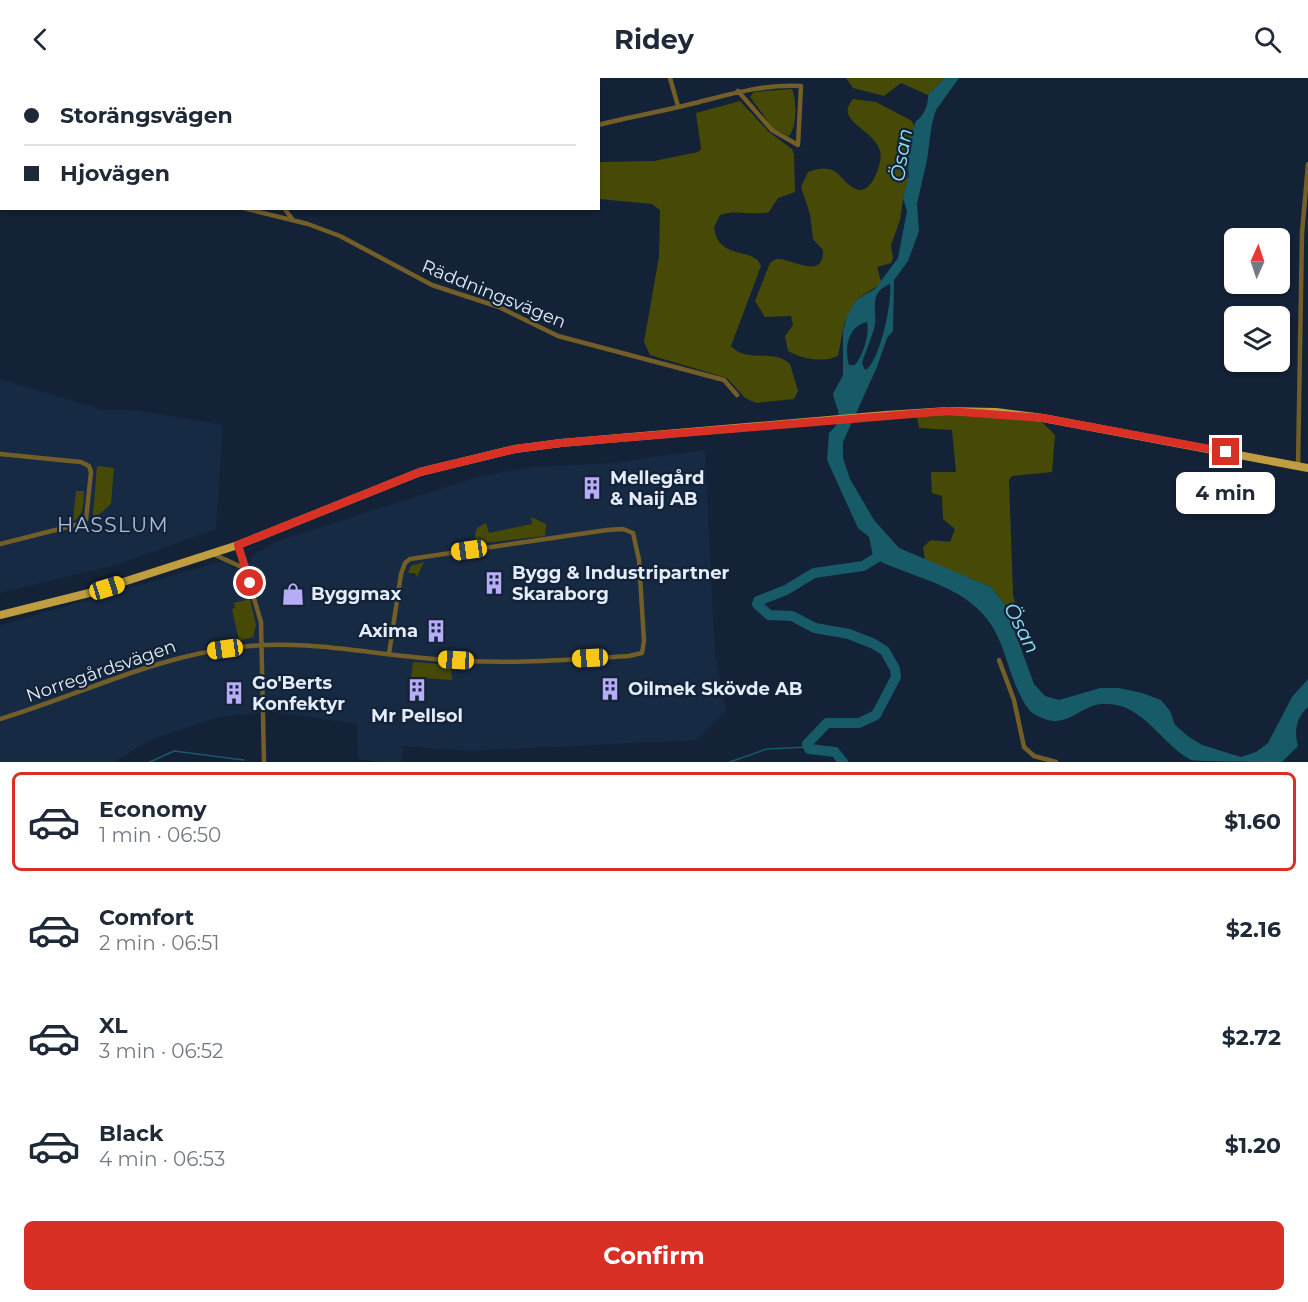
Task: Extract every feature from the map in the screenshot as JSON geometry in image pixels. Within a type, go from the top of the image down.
[{"type":"main road","points":[[0,615],[89,593],[213,554],[382,485],[467,459],[561,443],[948,411],[996,412],[1043,418],[1308,468]]},
{"type":"street","points":[[670,78],[678,106]]},
{"type":"street","points":[[762,78],[765,86]]},
{"type":"street","points":[[600,125],[738,91],[765,86],[801,86],[798,145],[772,130],[738,91]]},
{"type":"street","points":[[1298,466],[1308,164]]},
{"type":"street","name":"Räddningsvägen","points":[[250,210],[295,221],[340,236],[391,266],[432,285],[499,307],[558,336],[724,380],[736,395]]},
{"type":"street","points":[[286,210],[295,221]]},
{"type":"street","points":[[0,454],[71,460],[89,466],[91,479],[86,520],[0,544]]},
{"type":"street","name":"Norregårdsvägen","points":[[0,719],[165,661],[212,650],[263,644],[326,646],[389,654],[456,660],[524,661],[629,656],[642,653],[644,641],[639,560],[633,533],[623,529],[410,560],[405,563],[401,574],[389,654]]},
{"type":"street","points":[[238,545],[261,622],[264,762]]},
{"type":"street","points":[[213,554],[246,569]]},
{"type":"street","points":[[999,660],[1014,700],[1024,747],[1034,756],[1056,762]]},
{"type":"shaded area","points":[[846,78],[945,78],[928,95],[901,83],[884,96],[853,88]]},
{"type":"shaded area","points":[[945,78],[959,78],[936,110],[932,123],[927,160],[917,204],[919,231],[908,261],[894,280],[893,331],[887,338],[877,367],[843,442],[843,458],[850,479],[874,520],[899,548],[991,587],[1005,605],[1034,684],[1045,696],[1059,700],[1100,688],[1119,688],[1142,693],[1161,700],[1170,711],[1175,725],[1189,737],[1202,745],[1241,757],[1256,752],[1268,743],[1292,697],[1308,679],[1308,707],[1301,715],[1297,725],[1298,746],[1282,762],[1191,760],[1180,753],[1140,716],[1116,705],[1093,706],[1059,721],[1051,721],[1036,715],[1025,704],[1013,679],[1001,644],[992,626],[981,612],[968,600],[953,591],[883,563],[873,556],[869,537],[858,528],[827,460],[829,433],[838,422],[839,417],[833,394],[843,375],[843,331],[847,316],[856,300],[875,289],[898,258],[907,211],[903,198],[909,176],[905,150],[916,121],[925,109],[928,95]],"holes":[[[890,284],[889,303],[880,345],[875,357],[865,370],[862,363],[875,325],[876,297],[883,287]],[[867,322],[868,332],[863,350],[855,365],[849,365],[847,352],[849,339],[855,328]]]},
{"type":"shaded area","points":[[792,89],[795,114],[794,127],[789,136],[773,128],[750,97],[754,92]]},
{"type":"shaded area","points":[[853,99],[876,102],[912,121],[914,126],[905,150],[909,185],[904,193],[900,220],[891,245],[893,258],[891,263],[877,267],[881,281],[879,285],[856,300],[844,324],[838,356],[813,359],[788,351],[785,336],[793,325],[791,316],[765,317],[755,301],[770,263],[776,259],[813,266],[818,265],[822,259],[823,250],[813,239],[810,214],[801,187],[808,172],[826,168],[832,170],[850,185],[861,190],[869,185],[875,176],[880,162],[880,151],[876,143],[849,115],[848,108]]},
{"type":"shaded area","points":[[740,101],[769,132],[792,149],[795,192],[778,198],[769,212],[720,215],[714,227],[722,245],[752,256],[761,266],[731,346],[745,354],[776,357],[790,364],[798,391],[794,399],[756,403],[745,398],[727,378],[650,355],[644,342],[659,257],[660,210],[652,204],[600,199],[600,162],[654,161],[698,152],[701,149],[696,113]]},
{"type":"shaded area","points":[[0,379],[103,410],[134,410],[223,425],[216,529],[119,564],[0,593]]},
{"type":"shaded area","points":[[960,415],[1041,421],[1055,435],[1052,472],[1012,476],[1009,480],[1013,594],[1016,608],[1005,605],[991,587],[925,560],[923,547],[931,540],[950,542],[955,529],[943,519],[942,496],[932,493],[931,472],[956,472],[952,430],[919,428],[917,417]]},
{"type":"shaded area","points":[[705,450],[715,656],[726,710],[696,740],[468,751],[403,746],[401,762],[384,762],[358,759],[357,724],[273,712],[219,717],[152,739],[114,762],[0,762],[0,625],[223,561],[234,569],[251,562],[252,555],[281,540],[480,476],[533,467],[611,463]]},
{"type":"shaded area","points":[[97,466],[114,468],[111,504],[97,516],[93,515]]},
{"type":"shaded area","points":[[76,491],[84,491],[83,504],[80,515],[73,521]]},
{"type":"shaded area","points":[[531,517],[546,524],[545,536],[476,544],[477,528],[486,523],[489,533],[532,524]]},
{"type":"shaded area","points":[[424,562],[417,577],[415,573],[408,573],[411,566]]},
{"type":"shaded area","points":[[250,599],[256,625],[253,637],[239,641],[232,609],[235,608],[234,603]]},
{"type":"shaded area","points":[[413,662],[451,665],[452,680],[411,677]]},
{"type":"waterway","points":[[843,762],[835,752],[809,749],[807,744],[827,723],[859,723],[876,715],[896,677],[895,669],[885,651],[874,644],[849,634],[815,628],[792,616],[769,615],[757,604],[758,601],[786,590],[814,573],[863,566],[886,552]]},
{"type":"waterway","points":[[730,762],[767,749],[807,747]]},
{"type":"waterway","points":[[150,762],[174,751],[244,760]]},
{"type":"place","name":"Mellegård & Naij AB","points":[[592,488]]},
{"type":"place","name":"Bygg & Industripartner Skaraborg","points":[[494,583]]},
{"type":"place","name":"Byggmax","points":[[293,594]]},
{"type":"place","name":"Axima","points":[[436,631]]},
{"type":"place","name":"Oilmek Skövde AB","points":[[610,689]]},
{"type":"place","name":"Mr Pellsol","points":[[417,690]]},
{"type":"place","name":"Go'Berts Konfektyr","points":[[234,693]]},
{"type":"district","name":"HASSLUM","points":[[113,525]]},
{"type":"route","points":[[250,583],[238,545],[382,485],[467,459],[515,449],[561,443],[948,411],[996,412],[1043,418],[1226,452]]},
{"type":"water label","name":"Ösan","points":[[901,155]]},
{"type":"water label","name":"Ösan","points":[[1022,628]]}]
